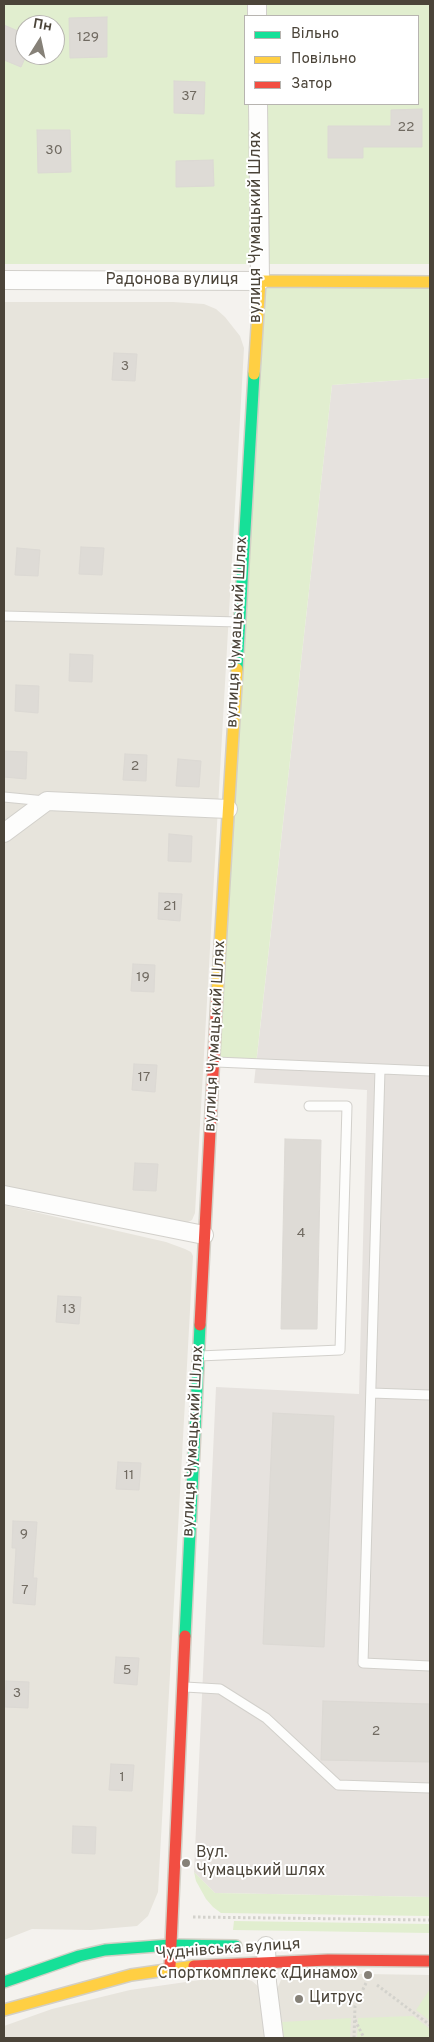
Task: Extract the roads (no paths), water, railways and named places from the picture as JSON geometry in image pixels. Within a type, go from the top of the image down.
[{"type":"street","name":"вулиця Чумацький Шлях","points":[[170,1969],[204,1235],[260,281],[258,105]]},
{"type":"street","name":"Радонова вулиця","points":[[4,280],[430,282]]},
{"type":"street","points":[[4,833],[47,801],[228,809]]},
{"type":"street","points":[[4,1195],[204,1235]]},
{"type":"street","name":"Чуднівська вулиця","points":[[4,1982],[79,1956],[105,1950],[170,1945],[262,1949],[328,1960],[430,1961]]},
{"type":"street","points":[[262,1949],[274,2038]]},
{"type":"street","name":"Чуднівська вулиця","points":[[4,2010],[84,1986],[146,1972],[220,1964],[262,1949]]},
{"type":"lane","points":[[4,616],[239,622]]},
{"type":"lane","points":[[4,797],[47,801]]},
{"type":"lane","points":[[215,1062],[430,1071]]},
{"type":"lane","points":[[380,1069],[363,1663],[430,1666]]},
{"type":"lane","points":[[198,1356],[340,1350],[347,1106],[308,1106]]},
{"type":"lane","points":[[371,1393],[430,1395]]},
{"type":"lane","points":[[182,1687],[220,1688],[266,1718],[338,1785],[430,1788]]},
{"type":"place","name":"Вул. Чумацький шлях","points":[[186,1863]]},
{"type":"place","name":"Спорткомплекс «Динамо»","points":[[368,1975]]},
{"type":"place","name":"Цитрус","points":[[299,1999]]}]
